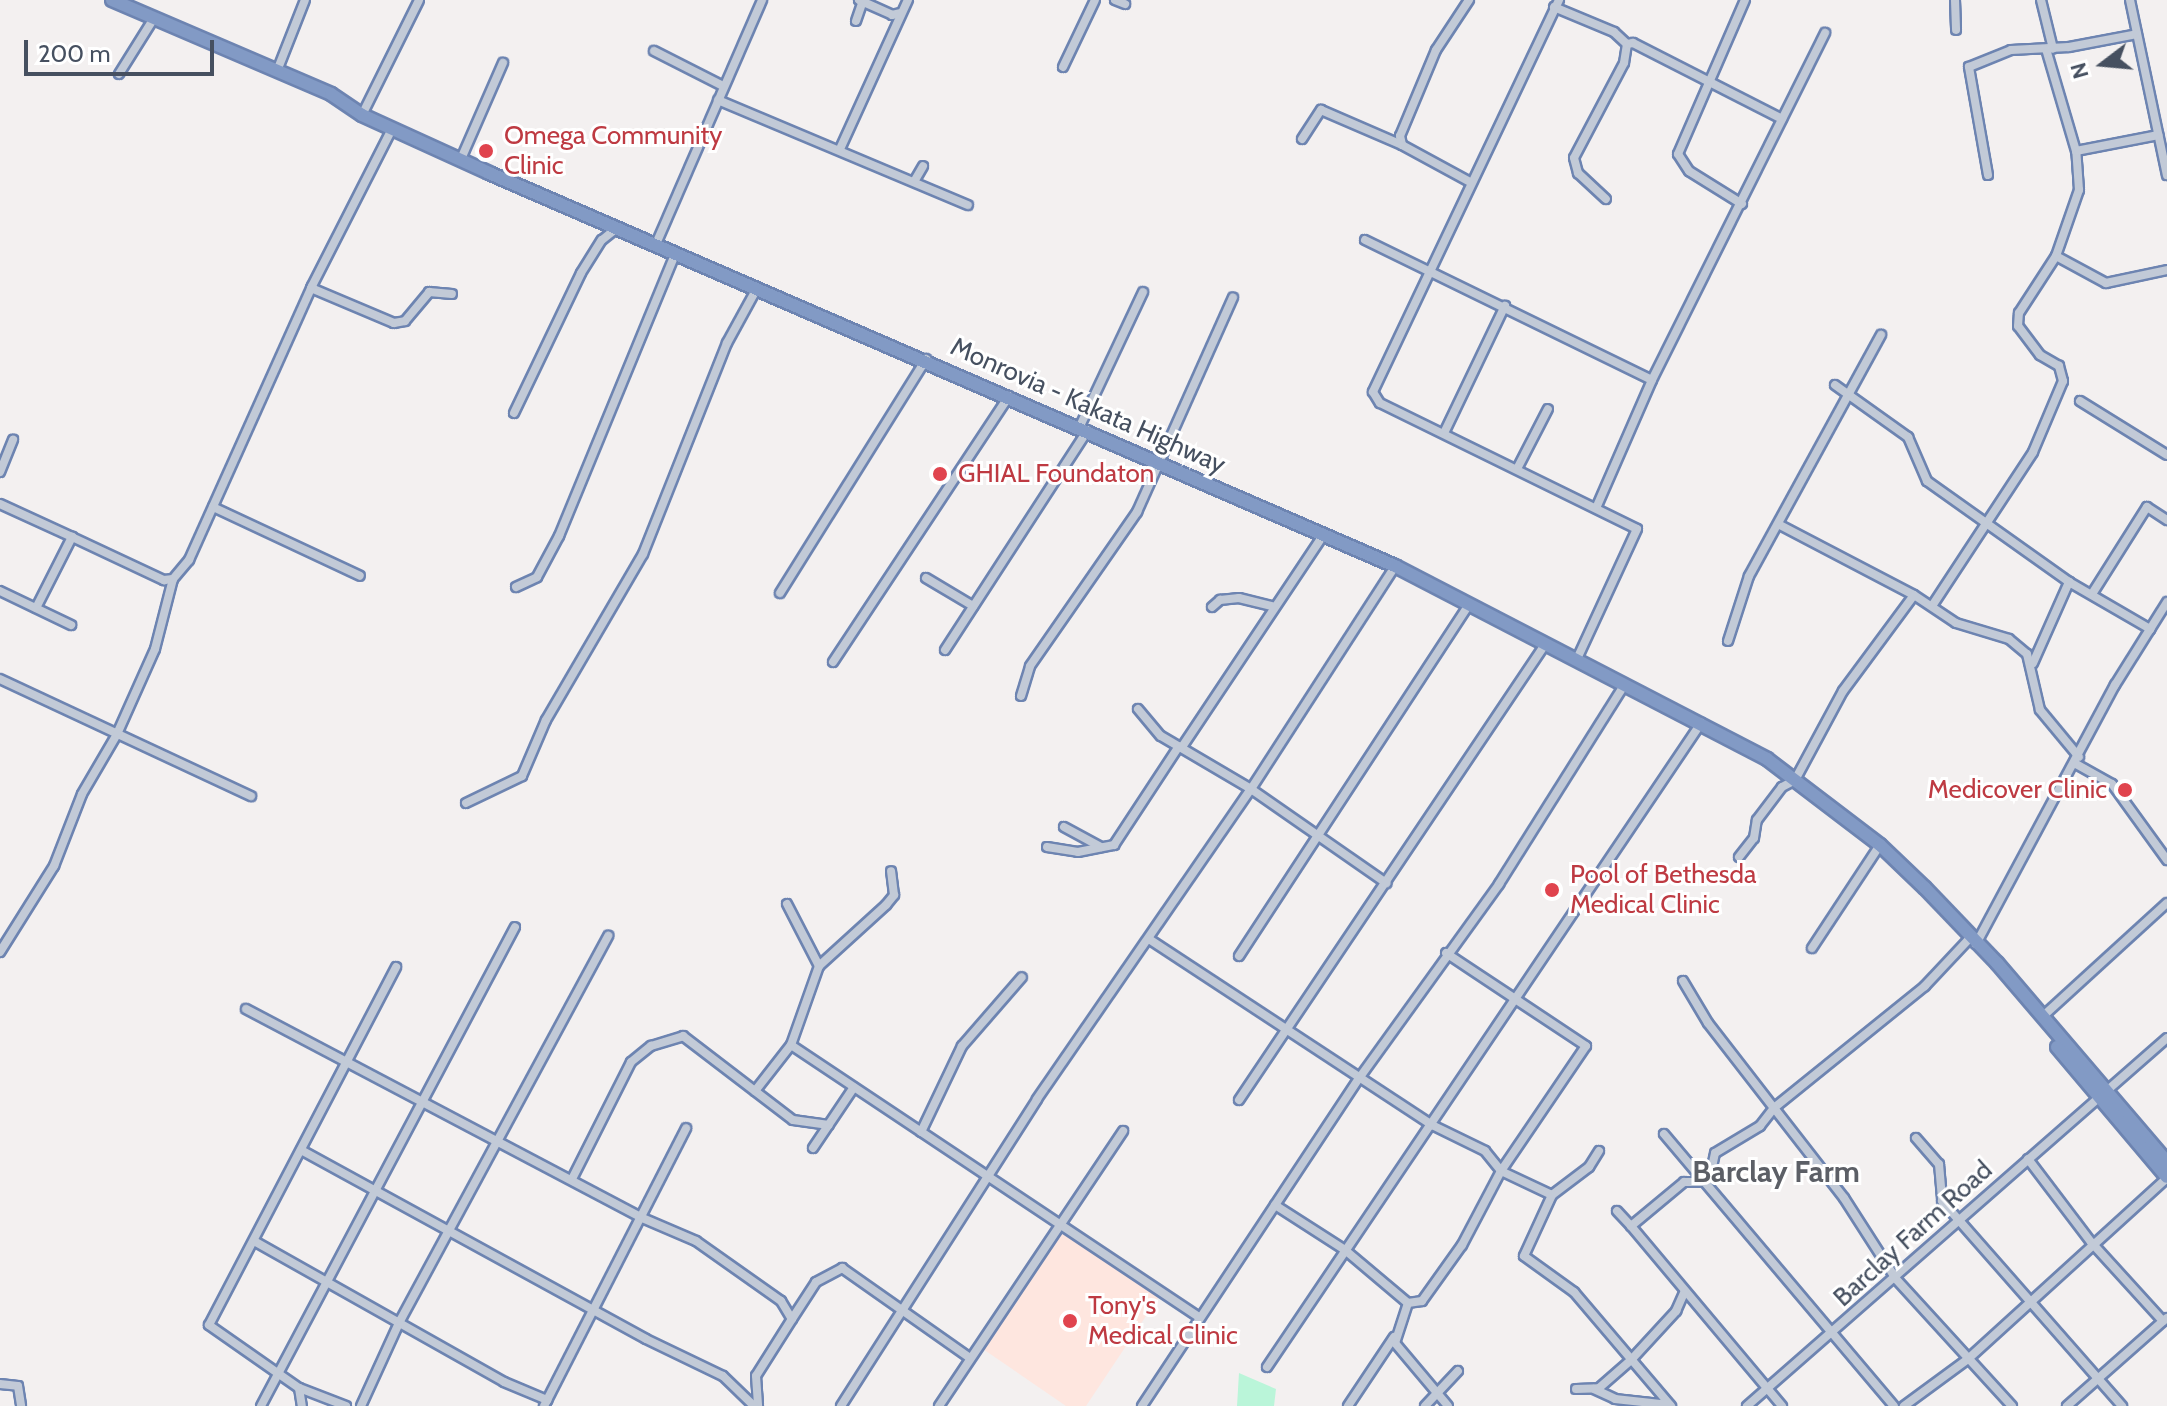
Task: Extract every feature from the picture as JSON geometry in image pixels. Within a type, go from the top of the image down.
[{"type":"highway","name":"Monrovia - Kakata Highway","points":[[112,0],[331,94],[362,115],[392,129],[756,290],[1010,395],[1395,566],[1467,608],[1577,659],[1701,723],[1795,780],[1880,845],[2042,1017],[2167,1178]]},
{"type":"highway","name":"Monrovia - Kakata Highway","points":[[1977,945],[2102,1093],[2167,1162]]},
{"type":"street","points":[[277,71],[305,0]]},
{"type":"street","points":[[362,115],[419,0]]},
{"type":"street","points":[[656,244],[762,0]]},
{"type":"street","points":[[840,149],[908,0]]},
{"type":"street","points":[[1063,67],[1095,0]]},
{"type":"street","points":[[1402,145],[1404,125],[1420,98],[1436,50],[1469,0]]},
{"type":"street","points":[[1742,204],[1679,161],[1682,139],[1745,0]]},
{"type":"street","points":[[1955,0],[1956,30]]},
{"type":"street","points":[[1932,606],[1985,527],[2052,416],[2063,381],[2059,366],[2040,355],[2018,326],[2019,313],[2056,256],[2079,190],[2076,151],[2049,49],[2041,0]]},
{"type":"street","points":[[2130,0],[2167,175]]},
{"type":"street","points":[[856,21],[861,1],[892,15],[900,13]]},
{"type":"street","points":[[1577,659],[1638,531],[1597,506],[1445,431],[1380,403],[1373,392],[1557,3],[1614,32],[1627,44],[1709,80],[1782,119]]},
{"type":"street","points":[[119,74],[154,18]]},
{"type":"street","points":[[1597,506],[1652,380],[1825,33]]},
{"type":"street","points":[[1988,175],[1969,67],[2011,50],[2049,49],[2137,34]]},
{"type":"street","points":[[1606,199],[1578,173],[1574,158],[1624,63],[1627,44]]},
{"type":"street","points":[[654,51],[723,86]]},
{"type":"street","points":[[461,159],[503,63]]},
{"type":"street","points":[[718,100],[915,180],[968,205]]},
{"type":"street","points":[[1302,139],[1321,110],[1402,145],[1470,182]]},
{"type":"street","points":[[0,952],[54,866],[82,794],[117,734],[155,649],[173,579],[189,560],[311,288],[392,129]]},
{"type":"street","points":[[2076,151],[2158,135]]},
{"type":"street","points":[[915,180],[923,166]]},
{"type":"street","points":[[514,413],[581,273],[602,240],[617,228]]},
{"type":"street","points":[[1365,240],[1652,380]]},
{"type":"street","points":[[516,587],[537,577],[559,536],[675,254]]},
{"type":"street","points":[[2056,256],[2106,283],[2167,270]]},
{"type":"street","points":[[311,288],[394,323],[405,321],[429,292],[452,294]]},
{"type":"street","points":[[466,803],[522,776],[546,720],[643,554],[727,343],[756,290]]},
{"type":"street","points":[[945,650],[1084,428],[1143,292]]},
{"type":"street","points":[[1021,696],[1030,666],[1137,512],[1233,297]]},
{"type":"street","points":[[1445,431],[1505,306]]},
{"type":"street","points":[[1728,641],[1739,596],[1881,335]]},
{"type":"street","points":[[780,593],[926,359]]},
{"type":"street","points":[[1835,385],[1848,399],[1899,428],[1927,481],[1985,527],[2069,582],[2150,629]]},
{"type":"street","points":[[833,662],[1010,395]]},
{"type":"street","points":[[2080,401],[2167,455]]},
{"type":"street","points":[[1518,467],[1548,409]]},
{"type":"street","points":[[0,472],[13,439]]},
{"type":"street","points":[[0,504],[164,580],[173,579]]},
{"type":"street","points":[[213,507],[360,576]]},
{"type":"street","points":[[2092,594],[2147,507],[2167,520]]},
{"type":"street","points":[[1778,524],[1914,595],[1956,623],[2009,639],[2033,663]]},
{"type":"street","points":[[1047,847],[1078,852],[1114,845],[1123,837],[1272,606],[1324,534]]},
{"type":"street","points":[[36,608],[72,537]]},
{"type":"street","points":[[841,1406],[986,1178],[1251,789],[1395,566]]},
{"type":"street","points":[[926,578],[973,606]]},
{"type":"street","points":[[2069,582],[2033,663],[2040,710],[2077,760],[2112,784],[2167,860]]},
{"type":"street","points":[[0,591],[71,625]]},
{"type":"street","points":[[1739,857],[1754,838],[1757,820],[1782,787],[1795,780],[1843,691],[1914,595]]},
{"type":"street","points":[[1212,607],[1220,600],[1239,598],[1272,606]]},
{"type":"street","points":[[1631,1226],[1684,1182],[1703,1181],[1711,1172],[1715,1153],[1760,1126],[1774,1108],[1977,945],[2167,602]]},
{"type":"street","points":[[1239,956],[1319,839],[1467,608]]},
{"type":"street","points":[[1239,1100],[1544,646]]},
{"type":"street","points":[[0,679],[251,796]]},
{"type":"street","points":[[1142,1406],[1360,1077],[1446,953],[1499,884],[1625,684]]},
{"type":"street","points":[[1138,709],[1161,736],[1251,789],[1386,883]]},
{"type":"street","points":[[1267,1367],[1701,723]]},
{"type":"street","points":[[1064,827],[1101,847]]},
{"type":"street","points":[[1812,948],[1880,845]]},
{"type":"street","points":[[755,1091],[791,1045],[819,966],[894,895],[891,871]]},
{"type":"street","points":[[2042,1017],[2167,903]]},
{"type":"street","points":[[787,904],[819,966]]},
{"type":"street","points":[[261,1406],[425,1102],[515,927]]},
{"type":"street","points":[[361,1406],[400,1321],[496,1140],[534,1080],[608,936]]},
{"type":"street","points":[[1149,939],[1432,1125],[1485,1151],[1501,1171],[1552,1195]]},
{"type":"street","points":[[1275,1205],[1345,1250],[1408,1303],[1422,1301],[1462,1245],[1501,1171],[1586,1046],[1446,953]]},
{"type":"street","points":[[346,1406],[299,1388],[209,1325],[396,967]]},
{"type":"street","points":[[921,1132],[962,1046],[1022,977]]},
{"type":"street","points":[[1683,981],[1708,1023],[1844,1198],[1896,1279],[2012,1406]]},
{"type":"street","points":[[246,1009],[640,1217],[696,1241],[781,1301],[792,1319]]},
{"type":"street","points":[[572,1179],[631,1062],[651,1046],[683,1036],[793,1120],[829,1125]]},
{"type":"street","name":"Barclay Farm Road","points":[[1747,1406],[1896,1279],[1960,1218],[2167,1038]]},
{"type":"street","points":[[791,1045],[986,1178],[1199,1317]]},
{"type":"street","points":[[813,1148],[854,1087]]},
{"type":"street","points":[[254,1241],[546,1403],[686,1128]]},
{"type":"street","points":[[939,1406],[1058,1223],[1123,1131]]},
{"type":"street","points":[[1664,1134],[1894,1406]]},
{"type":"street","points":[[1916,1138],[1939,1164],[1942,1201],[2122,1406]]},
{"type":"street","points":[[301,1150],[723,1376],[751,1404]]},
{"type":"street","points":[[1599,1151],[1589,1167],[1552,1195],[1524,1256],[1574,1292],[1670,1406]]},
{"type":"street","points":[[2028,1159],[2091,1242],[2165,1320],[2067,1406]]},
{"type":"street","points":[[1904,1406],[1968,1359],[2091,1242],[2167,1178]]},
{"type":"street","points":[[1617,1211],[1782,1406]]},
{"type":"street","points":[[751,1404],[756,1376],[816,1282],[842,1268],[970,1358]]},
{"type":"street","points":[[1594,1389],[1631,1360],[1676,1311],[1684,1293]]},
{"type":"street","points":[[1348,1406],[1395,1335],[1408,1303]]},
{"type":"street","points":[[1395,1335],[1400,1353],[1448,1406]]},
{"type":"street","points":[[1425,1406],[1458,1371]]},
{"type":"street","points":[[0,1384],[18,1386],[21,1406]]},
{"type":"street","points":[[299,1388],[302,1406]]},
{"type":"street","points":[[1576,1389],[1594,1389],[1615,1399],[1670,1406]]},
{"type":"shaded area","name":"Tony's Medical Clinic","points":[[1060,1228],[1160,1295],[1086,1406],[1066,1406],[980,1347]]},
{"type":"green space","points":[[1239,1373],[1276,1389],[1274,1406],[1237,1406]]},
{"type":"place","name":"Omega Community Clinic","points":[[486,151]]},
{"type":"place","name":"GHIAL Foundaton","points":[[940,474]]},
{"type":"place","name":"Medicover Clinic","points":[[2125,790]]},
{"type":"place","name":"Pool of Bethesda Medical Clinic","points":[[1552,890]]},
{"type":"place","name":"Tony's Medical Clinic","points":[[1070,1321]]},
{"type":"district","name":"Barclay Farm","points":[[1776,1172]]}]
